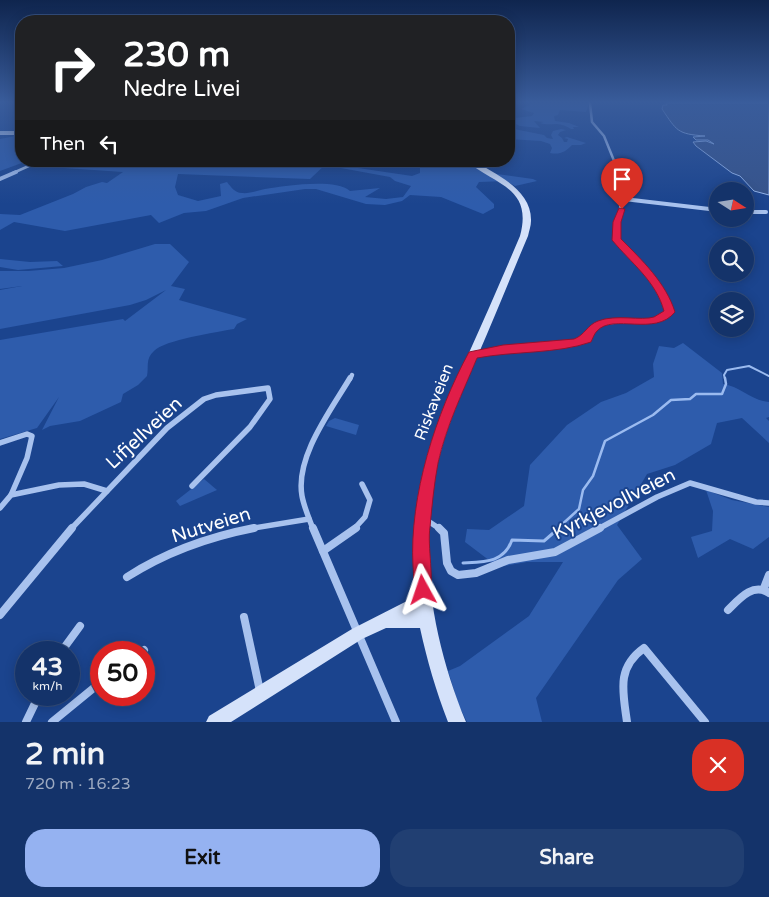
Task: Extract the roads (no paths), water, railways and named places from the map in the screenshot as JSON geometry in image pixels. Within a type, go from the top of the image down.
[{"type":"main road","name":"Riskaveien","points":[[457,722],[443,684],[426,612],[421,553],[422,518],[426,488],[438,440],[526,231],[529,217],[526,205],[516,192],[479,167]]},
{"type":"main road","points":[[215,722],[357,634],[383,620],[426,612]]},
{"type":"street","points":[[473,355],[503,349],[575,343],[587,339],[594,328],[602,323],[625,320],[654,322],[667,316],[670,312],[655,282],[641,264],[617,240],[617,222],[624,199],[619,170],[604,137]]},
{"type":"street","points":[[0,179],[27,167]]},
{"type":"street","points":[[624,199],[709,209]]},
{"type":"street","points":[[754,212],[766,212]]},
{"type":"street","points":[[352,375],[328,413],[306,458],[302,484],[309,519],[396,722]]},
{"type":"street","name":"Lifjellveien","points":[[0,615],[72,528],[106,490],[167,428],[204,399],[216,395],[268,388],[270,399],[250,428],[192,486]]},
{"type":"street","points":[[0,443],[26,434],[32,436],[24,464],[11,495],[0,508]]},
{"type":"street","points":[[11,495],[76,483],[92,484],[106,490]]},
{"type":"street","name":"Kyrkjevollveien","points":[[422,518],[438,526],[444,533],[448,563],[451,570],[458,575],[466,576],[508,560],[555,552],[657,497],[690,483],[756,502],[769,503]]},
{"type":"street","points":[[323,551],[348,534],[366,516],[370,500],[362,484]]},
{"type":"street","name":"Nutveien","points":[[127,577],[142,567],[208,539],[256,527],[309,519]]},
{"type":"street","points":[[728,610],[747,592],[756,588],[767,591],[769,575]]},
{"type":"street","points":[[244,617],[261,693]]},
{"type":"street","points":[[69,641],[80,626]]},
{"type":"street","points":[[627,722],[624,678],[628,660],[644,648],[705,722]]},
{"type":"street","points":[[52,722],[90,691]]},
{"type":"street","points":[[26,722],[34,706]]},
{"type":"waterway","points":[[725,379],[724,375],[727,370],[749,366],[769,376]]},
{"type":"waterway","points":[[557,529],[579,509],[583,490],[593,476],[605,441],[653,415],[671,400],[690,399],[696,394],[722,394],[726,384],[725,378]]},
{"type":"waterway","points":[[463,563],[492,560],[504,553],[512,540],[544,541],[559,528]]}]
